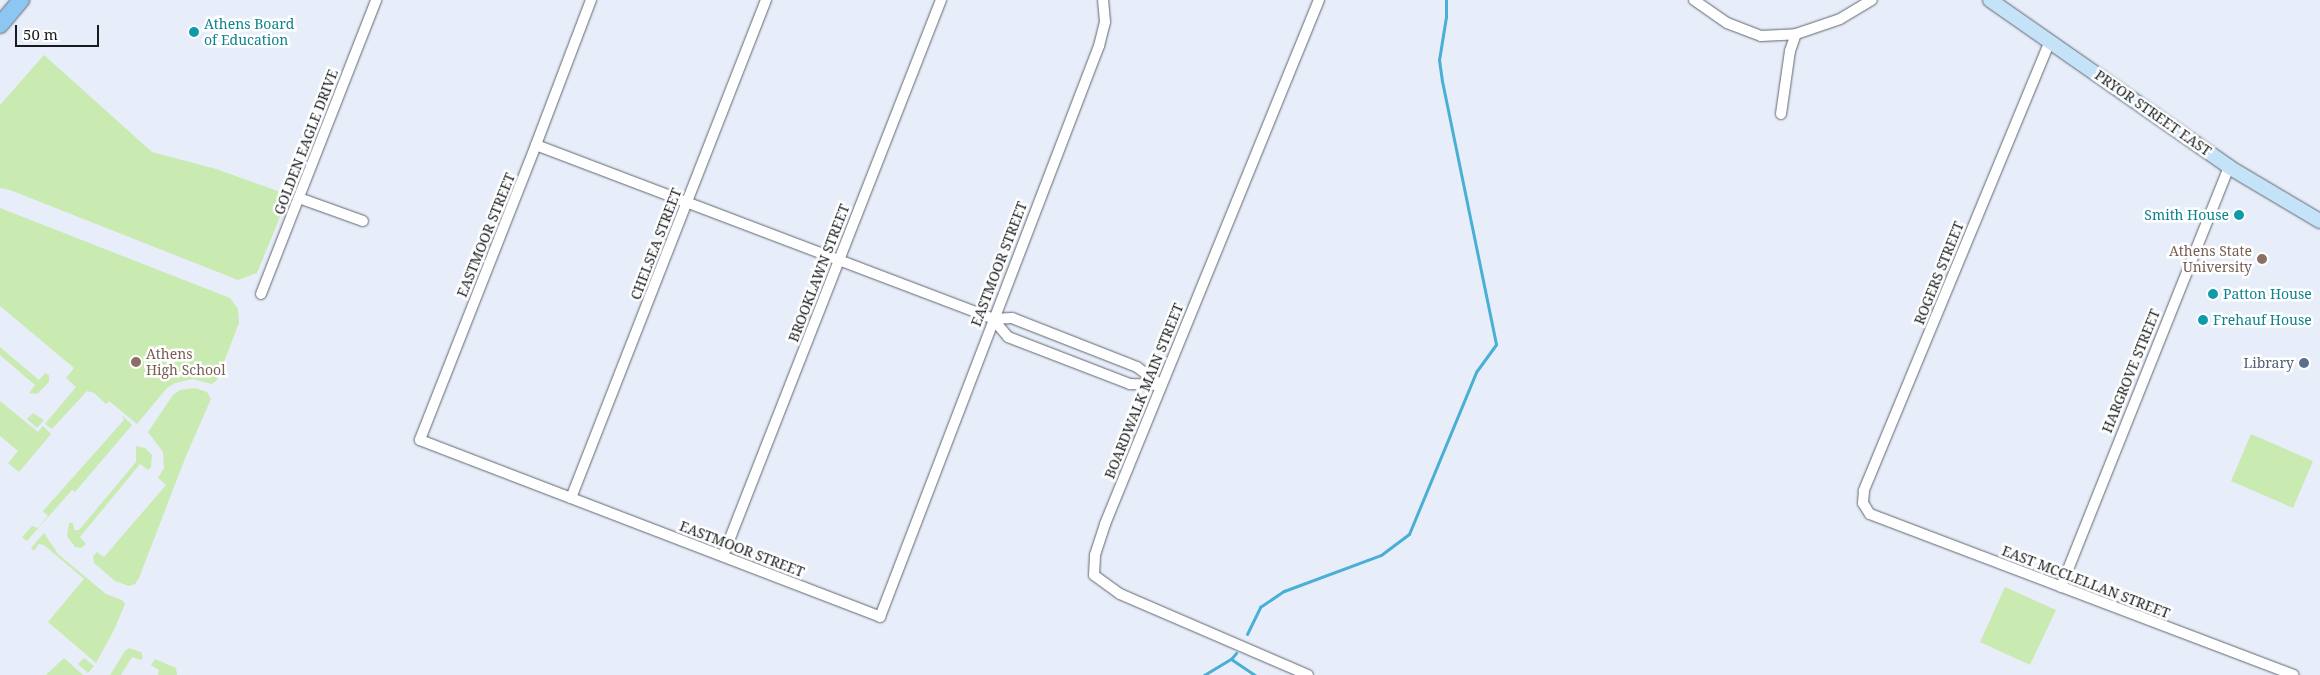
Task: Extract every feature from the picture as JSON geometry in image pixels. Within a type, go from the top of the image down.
[{"type":"main road","points":[[0,25],[21,0]]},
{"type":"street","name":"GOLDEN EAGLE DRIVE","points":[[261,294],[376,0]]},
{"type":"street","name":"EASTMOOR STREET","points":[[590,0],[536,145],[420,440],[880,617],[992,319],[1099,46],[1105,22],[1103,0]]},
{"type":"street","name":"CHELSEA STREET","points":[[571,498],[766,0]]},
{"type":"street","name":"BROOKLAWN STREET","points":[[722,556],[941,0]]},
{"type":"street","name":"BOARDWALK MAIN STREET","points":[[1308,675],[1120,594],[1094,575],[1095,555],[1105,524],[1319,0]]},
{"type":"street","points":[[1694,0],[1727,23],[1762,36],[1796,34],[1840,19],[1872,0]]},
{"type":"street","name":"PRYOR STREET EAST","points":[[1990,0],[2229,166],[2320,221]]},
{"type":"street","points":[[1781,114],[1790,51],[1796,34]]},
{"type":"street","name":"ROGERS STREET","points":[[1870,514],[1863,503],[1864,491],[2050,41]]},
{"type":"street","points":[[536,145],[992,319],[1012,318],[1137,367],[1161,385]]},
{"type":"street","name":"HARGROVE STREET","points":[[2061,586],[2229,166]]},
{"type":"street","points":[[299,198],[363,221]]},
{"type":"street","points":[[992,319],[1008,337],[1130,384],[1161,385]]},
{"type":"street","name":"EAST MCCLELLAN STREET","points":[[1870,514],[2293,675]]},
{"type":"green space","points":[[44,55],[152,152],[216,169],[289,195],[257,273],[238,280],[10,190],[0,188],[0,105]]},
{"type":"green space","points":[[0,208],[230,298],[238,309],[239,323],[217,380],[212,384],[193,379],[175,383],[167,388],[137,424],[109,401],[106,404],[94,393],[87,391],[52,429],[45,424],[76,387],[66,378],[74,368],[0,306]]},
{"type":"green space","points":[[0,347],[39,380],[45,373],[49,375],[49,382],[37,394],[29,393],[35,385],[0,355]]},
{"type":"green space","points":[[195,388],[207,392],[211,399],[186,456],[139,578],[135,584],[129,586],[115,581],[94,563],[93,556],[97,552],[104,557],[166,485],[158,478],[164,468],[163,452],[148,432],[173,395],[180,390]]},
{"type":"green space","points":[[0,401],[38,432],[43,426],[51,434],[19,472],[8,463],[18,451],[0,436]]},
{"type":"green space","points":[[33,413],[44,420],[37,428],[27,419]]},
{"type":"green space","points":[[122,415],[132,425],[75,492],[72,490],[27,541],[22,537],[32,526],[38,528],[48,516],[43,511],[124,420]]},
{"type":"green space","points":[[2251,434],[2313,461],[2293,508],[2231,481]]},
{"type":"green space","points":[[136,446],[145,448],[152,455],[151,467],[148,470],[140,464],[80,537],[86,544],[81,548],[75,547],[67,536],[69,523],[73,523],[74,530],[79,530],[136,462]]},
{"type":"green space","points":[[44,533],[58,554],[106,594],[122,600],[125,604],[114,630],[96,663],[48,622],[84,579],[44,545],[39,544],[34,551],[31,548]]},
{"type":"green space","points":[[2005,587],[2056,610],[2030,665],[1980,642]]},
{"type":"green space","points":[[129,648],[141,652],[143,657],[141,660],[132,657],[121,675],[110,675],[125,651]]},
{"type":"green space","points":[[64,658],[83,675],[46,675]]},
{"type":"green space","points":[[84,658],[94,666],[88,673],[78,664]]},
{"type":"green space","points":[[155,659],[176,668],[177,675],[158,675],[159,670],[151,665]]},
{"type":"waterway","points":[[1247,634],[1260,607],[1284,591],[1381,555],[1409,534],[1476,372],[1496,344],[1442,81],[1439,60],[1446,17],[1446,0]]},
{"type":"waterway","points":[[1204,675],[1231,659],[1236,653]]},
{"type":"waterway","points":[[1231,659],[1255,675]]},
{"type":"place","name":"Athens Board of Education","points":[[194,32]]},
{"type":"place","name":"Smith House","points":[[2239,215]]},
{"type":"place","name":"Athens State University","points":[[2262,259]]},
{"type":"place","name":"Patton House","points":[[2213,294]]},
{"type":"place","name":"Frehauf House","points":[[2203,320]]},
{"type":"place","name":"Athens High School","points":[[136,362]]},
{"type":"place","name":"Library","points":[[2304,363]]}]
